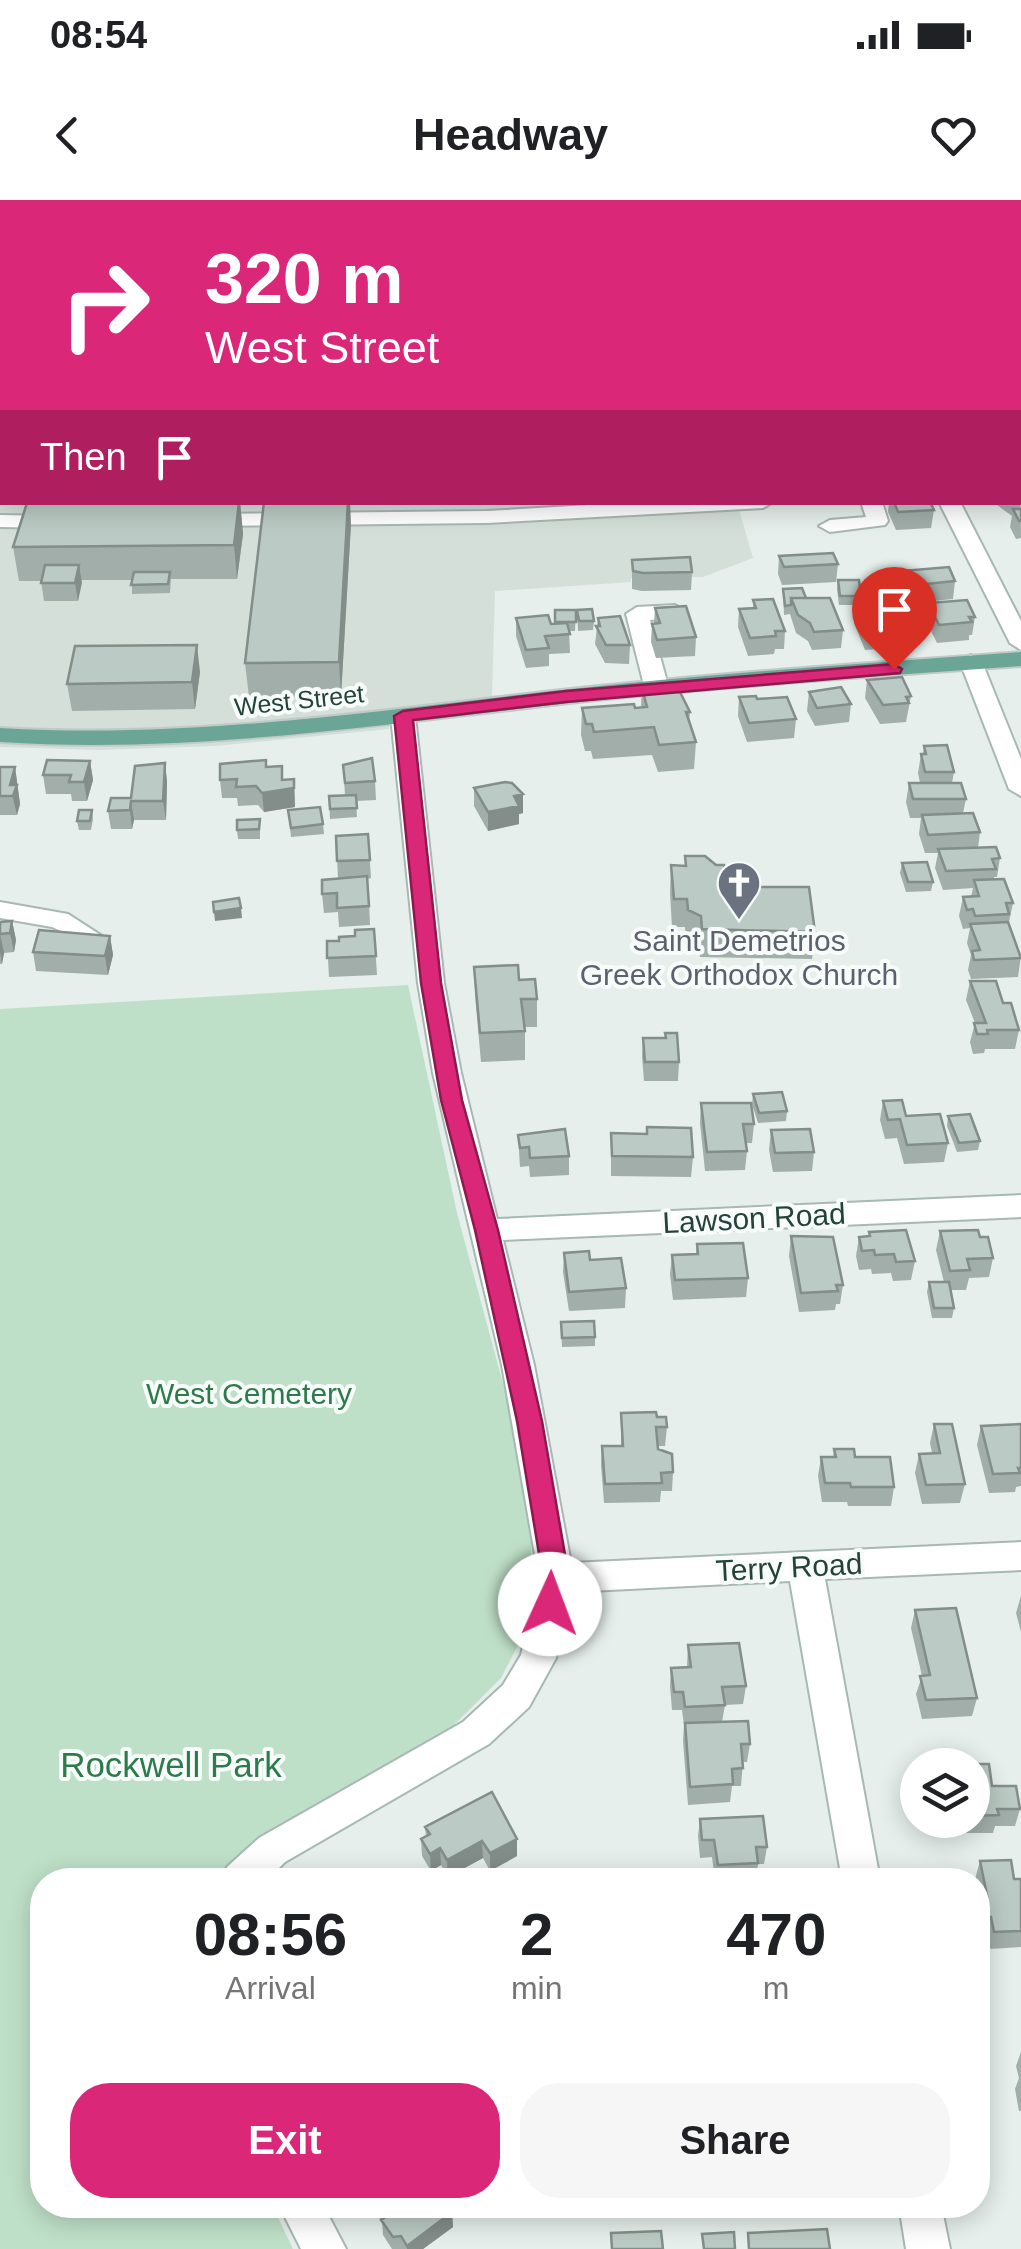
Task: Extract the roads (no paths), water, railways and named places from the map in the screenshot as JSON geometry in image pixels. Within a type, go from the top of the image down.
[{"type":"main road","name":"West Street","points":[[0,735],[208,736],[657,689],[1021,659]]},
{"type":"street","points":[[182,520],[487,517],[708,505]]},
{"type":"street","points":[[830,526],[875,523],[878,520],[872,505]]},
{"type":"street","points":[[951,505],[1021,643]]},
{"type":"street","points":[[0,521],[86,522]]},
{"type":"street","points":[[657,689],[637,614],[676,612]]},
{"type":"street","points":[[971,662],[1021,789]]},
{"type":"street","points":[[253,1868],[272,1850],[476,1733],[516,1696],[538,1658],[556,1578],[518,1366],[452,1100],[431,983],[403,716]]},
{"type":"street","points":[[0,910],[59,920],[89,936]]},
{"type":"street","name":"Lawson Road","points":[[486,1230],[1021,1206]]},
{"type":"street","name":"Terry Road","points":[[556,1578],[1021,1556]]},
{"type":"street","points":[[805,1567],[859,1868]]},
{"type":"street","points":[[307,2218],[324,2249]]},
{"type":"street","points":[[922,2218],[928,2249]]},
{"type":"place","name":"Saint Demetrios Greek Orthodox Church","points":[[739,921]]},
{"type":"park label","name":"West Cemetery","points":[[249,1393]]},
{"type":"park label","name":"Rockwell Park","points":[[171,1764]]}]
